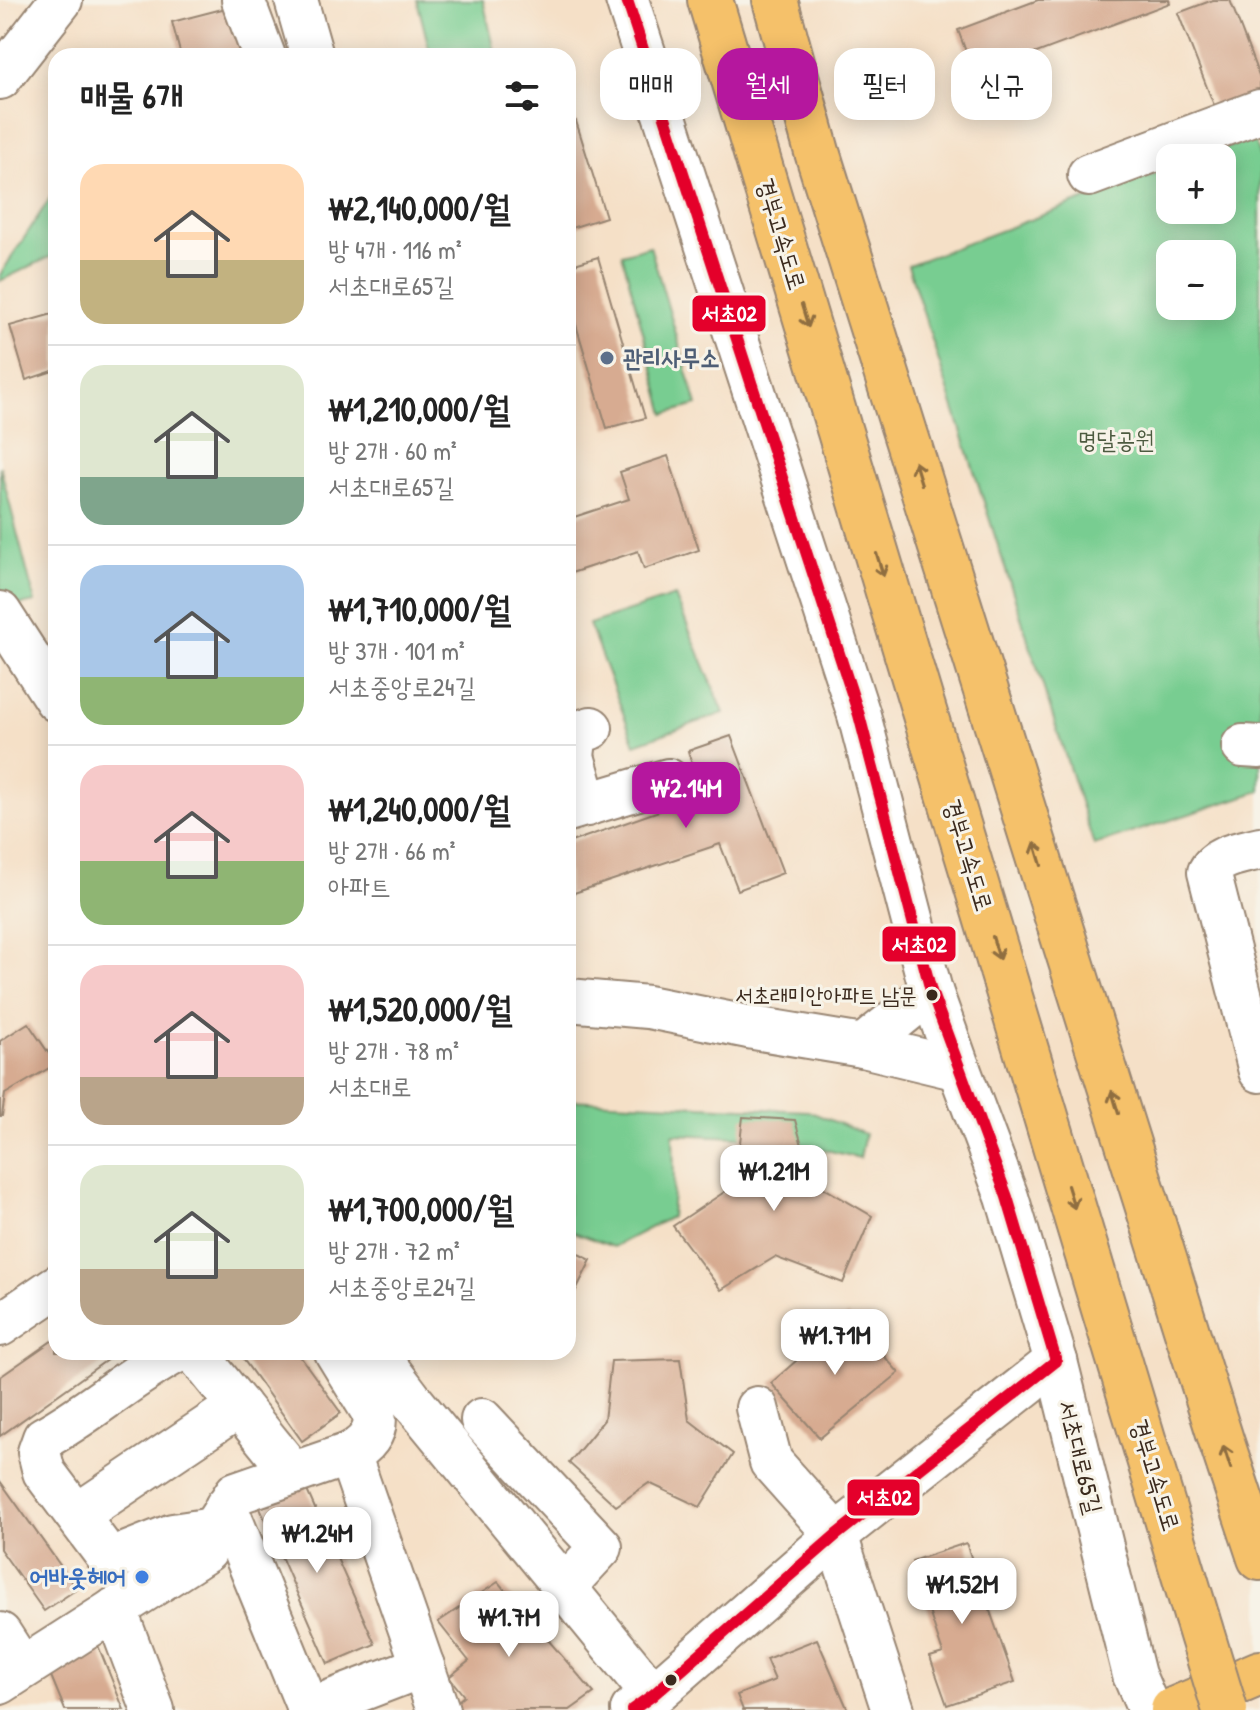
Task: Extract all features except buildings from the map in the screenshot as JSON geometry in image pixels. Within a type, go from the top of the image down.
[{"type":"main road","name":"경부고속도로","points":[[710,0],[1225,1710]]},
{"type":"main road","points":[[775,0],[817,152],[1260,1558]]},
{"type":"main road","points":[[1173,1710],[1260,1673]]},
{"type":"street","points":[[8,51],[61,0]]},
{"type":"street","points":[[243,0],[261,48]]},
{"type":"street","points":[[296,0],[310,48]]},
{"type":"street","name":"서초대로65길","points":[[627,0],[859,715],[931,991],[1007,1197],[1056,1361],[1134,1675],[1149,1710]]},
{"type":"street","points":[[1089,175],[1260,111]]},
{"type":"street","points":[[0,613],[48,688]]},
{"type":"street","points":[[576,733],[591,728]]},
{"type":"street","points":[[576,787],[578,808],[668,780]]},
{"type":"street","points":[[1260,848],[1221,859],[1211,867],[1209,876],[1260,1071]]},
{"type":"street","points":[[863,1046],[931,991]]},
{"type":"street","points":[[576,993],[863,1046],[959,1069]]},
{"type":"street","points":[[0,1325],[48,1292]]},
{"type":"street","points":[[161,1360],[44,1438],[39,1452],[44,1472],[110,1560],[219,1518]]},
{"type":"street","points":[[202,1360],[293,1473]]},
{"type":"street","points":[[0,1634],[11,1676],[206,1551],[219,1518],[236,1493],[361,1448],[370,1438],[376,1421],[341,1360]]},
{"type":"street","points":[[381,1360],[564,1587],[642,1702],[836,1535],[1056,1361]]},
{"type":"street","points":[[77,1515],[239,1406]]},
{"type":"street","points":[[757,1408],[771,1462],[836,1535],[893,1710]]},
{"type":"street","points":[[482,1420],[601,1547],[564,1587]]},
{"type":"street","points":[[349,1454],[438,1710]]},
{"type":"street","points":[[219,1518],[308,1710],[423,1666]]},
{"type":"street","points":[[115,1609],[153,1710]]},
{"type":"green space","points":[[417,0],[483,0],[494,48],[429,48]]},
{"type":"green space","name":"명달공원","points":[[1253,138],[1260,158],[1260,791],[1094,845],[908,265],[1156,173],[1156,224],[1236,224],[1236,144]]},
{"type":"green space","points":[[48,201],[48,258],[0,281],[0,275]]},
{"type":"green space","points":[[650,246],[697,405],[665,414],[622,254]]},
{"type":"green space","points":[[0,466],[35,602],[0,609]]},
{"type":"green space","points":[[675,596],[724,713],[635,744],[589,624]]},
{"type":"green space","points":[[576,1100],[808,1111],[865,1134],[860,1158],[779,1139],[673,1134],[671,1217],[613,1247],[576,1233]]},
{"type":"transit line","name":"서초02","points":[[627,0],[859,715],[931,991],[1007,1197],[1056,1361],[836,1535],[632,1710]]},
{"type":"place","name":"관리사무소","points":[[607,358]]},
{"type":"place","name":"서초래미안아파트 남문","points":[[932,995]]},
{"type":"place","name":"어바웃헤어","points":[[142,1577]]}]
